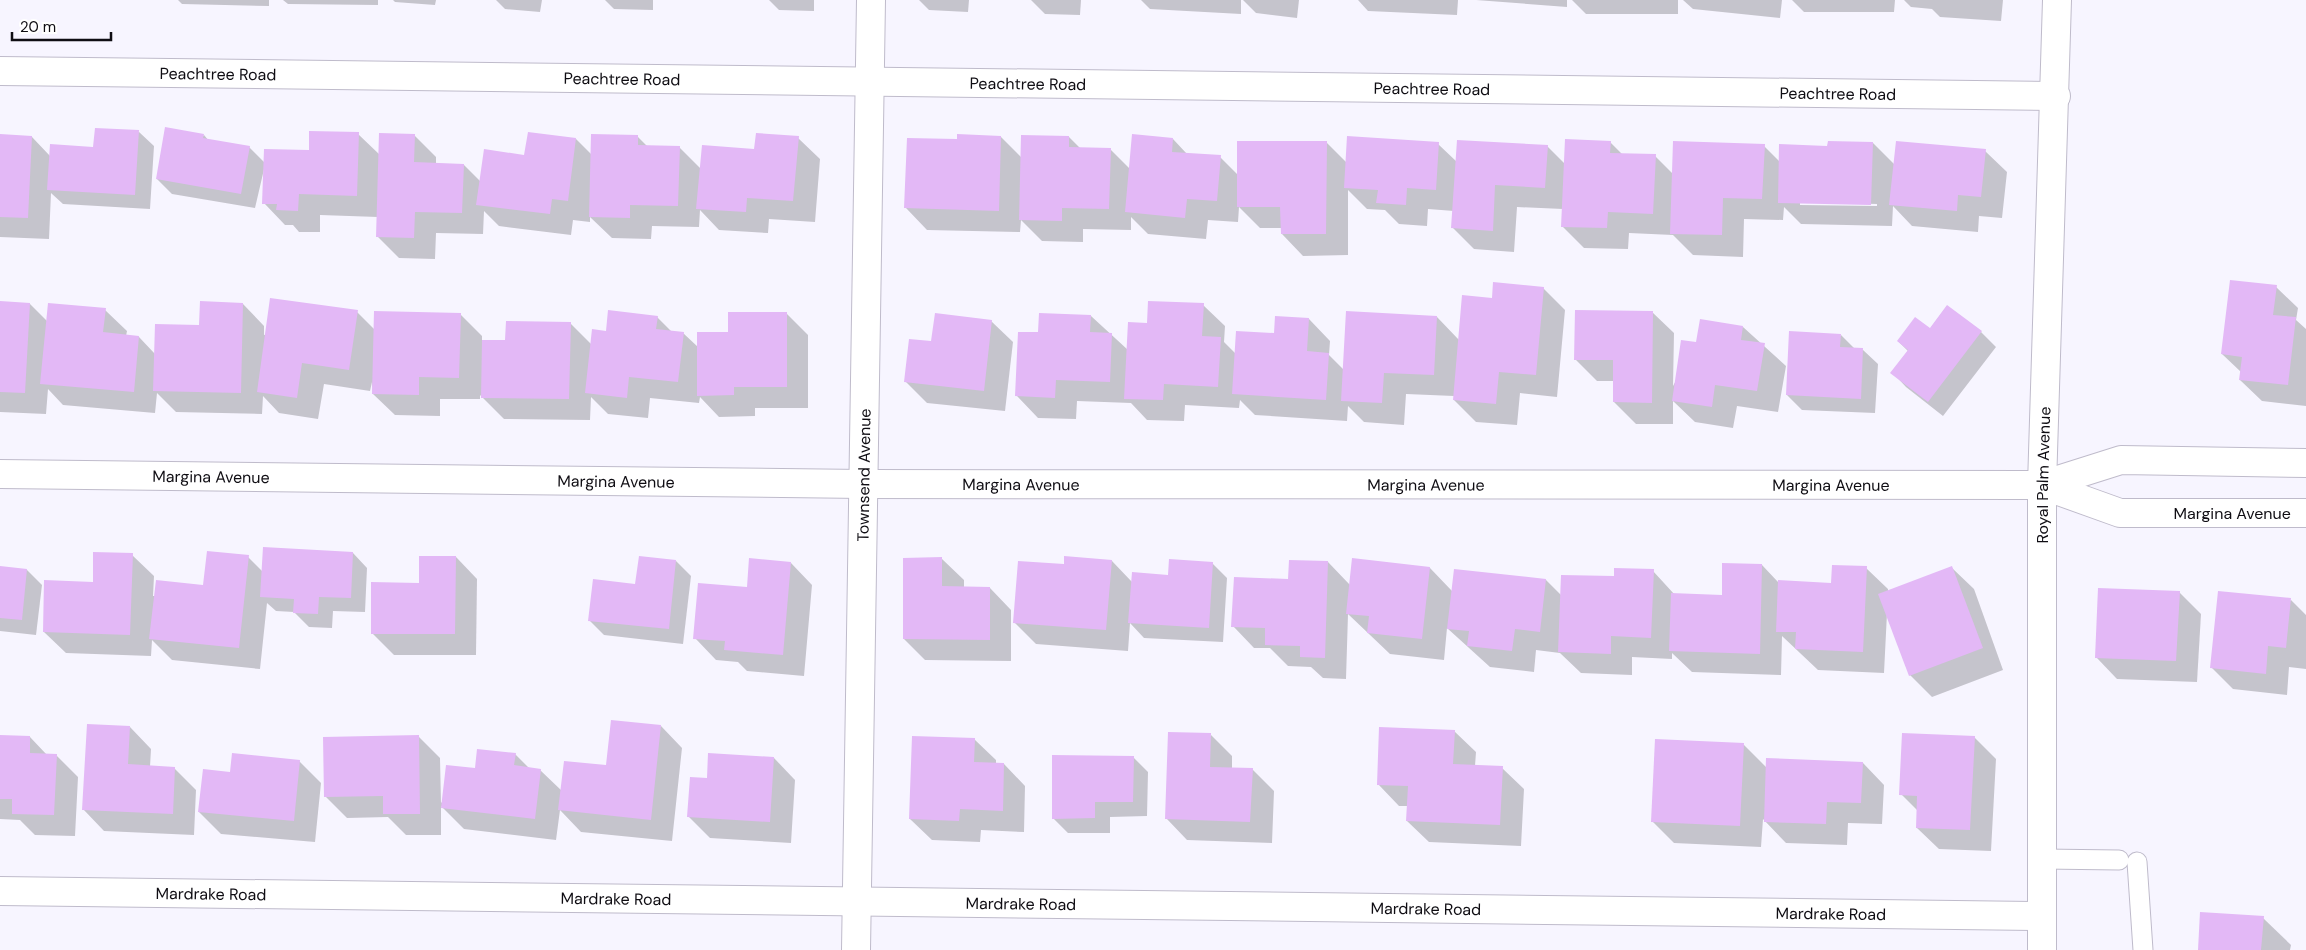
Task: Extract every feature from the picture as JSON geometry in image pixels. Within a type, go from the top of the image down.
[{"type":"street","name":"Townsend Avenue","points":[[856,950],[870,0]]},
{"type":"street","name":"Royal Palm Avenue","points":[[2042,950],[2042,486],[2056,96],[2057,0]]},
{"type":"street","name":"Peachtree Road","points":[[0,71],[2056,96]]},
{"type":"street","name":"Margina Avenue","points":[[0,474],[863,484],[2042,486],[2120,460],[2306,463]]},
{"type":"street","name":"Margina Avenue","points":[[2042,486],[2120,513],[2306,514]]},
{"type":"street","name":"Mardrake Road","points":[[0,891],[2042,916]]},
{"type":"lane","points":[[2043,859],[2128,861],[2143,950]]},
{"type":"building","points":[[165,127],[204,134],[203,138],[250,146],[241,194],[156,179]]},
{"type":"building","points":[[95,128],[139,130],[135,195],[47,190],[50,144],[93,147]]},
{"type":"building","points":[[309,131],[359,132],[357,196],[299,194],[298,211],[276,210],[277,204],[262,204],[264,149],[309,150]]},
{"type":"building","points":[[528,132],[576,138],[568,201],[552,199],[550,214],[476,205],[484,149],[524,155]]},
{"type":"building","points":[[379,133],[415,134],[414,162],[464,164],[462,213],[415,212],[414,238],[376,237]]},
{"type":"building","points":[[756,133],[799,136],[793,201],[747,198],[746,212],[696,209],[702,145],[754,149]]},
{"type":"building","points":[[0,134],[32,136],[28,218],[0,217]]},
{"type":"building","points":[[591,134],[638,135],[638,145],[680,146],[678,206],[630,205],[630,218],[589,217]]},
{"type":"building","points":[[957,134],[1001,136],[999,211],[904,208],[907,138],[957,139]]},
{"type":"building","points":[[1132,134],[1173,138],[1172,152],[1221,155],[1217,201],[1187,199],[1185,218],[1125,212]]},
{"type":"building","points":[[1021,135],[1069,136],[1069,147],[1111,148],[1109,209],[1062,208],[1062,221],[1019,220]]},
{"type":"building","points":[[1347,136],[1439,142],[1436,190],[1407,188],[1406,205],[1376,203],[1378,190],[1344,188]]},
{"type":"building","points":[[1565,139],[1611,141],[1610,153],[1656,154],[1653,214],[1608,212],[1607,228],[1561,227]]},
{"type":"building","points":[[1457,140],[1548,145],[1545,188],[1495,185],[1493,231],[1451,228]]},
{"type":"building","points":[[1237,141],[1327,141],[1326,234],[1281,234],[1280,207],[1237,207]]},
{"type":"building","points":[[1673,141],[1765,144],[1762,199],[1723,198],[1722,235],[1670,234]]},
{"type":"building","points":[[1828,141],[1873,142],[1871,205],[1778,203],[1779,144],[1827,146]]},
{"type":"building","points":[[1896,141],[1986,149],[1981,197],[1958,195],[1957,211],[1889,205]]},
{"type":"building","points":[[2230,280],[2277,285],[2273,315],[2296,317],[2288,385],[2239,380],[2242,357],[2221,354]]},
{"type":"building","points":[[1493,282],[1544,287],[1536,375],[1499,372],[1496,404],[1453,400],[1462,295],[1492,298]]},
{"type":"building","points":[[270,298],[358,310],[349,370],[302,363],[297,398],[257,392]]},
{"type":"building","points":[[0,301],[30,303],[25,393],[0,392]]},
{"type":"building","points":[[200,301],[243,303],[241,393],[153,391],[155,324],[199,325]]},
{"type":"building","points":[[1148,301],[1204,303],[1202,336],[1221,337],[1218,387],[1164,384],[1163,400],[1124,399],[1128,322],[1147,323]]},
{"type":"building","points":[[48,303],[106,308],[103,332],[139,336],[134,392],[40,384]]},
{"type":"building","points":[[1947,305],[1982,331],[1928,402],[1890,373],[1908,350],[1897,341],[1915,317],[1930,328]]},
{"type":"building","points":[[608,310],[658,316],[656,329],[684,332],[678,382],[629,377],[627,398],[585,393],[592,329],[606,331]]},
{"type":"building","points":[[1575,310],[1653,311],[1652,403],[1613,402],[1613,360],[1574,360]]},
{"type":"building","points":[[374,311],[461,313],[459,378],[419,377],[419,395],[372,394]]},
{"type":"building","points":[[1346,311],[1437,316],[1434,375],[1384,373],[1382,403],[1341,401]]},
{"type":"building","points":[[728,312],[787,312],[787,387],[734,387],[734,395],[697,396],[697,332],[728,332]]},
{"type":"building","points":[[935,313],[992,320],[984,391],[904,382],[909,339],[931,341]]},
{"type":"building","points":[[1039,313],[1091,315],[1090,332],[1112,333],[1110,382],[1056,380],[1055,398],[1015,396],[1018,332],[1038,332]]},
{"type":"building","points":[[1275,316],[1309,318],[1307,351],[1329,353],[1326,400],[1232,394],[1236,331],[1274,333]]},
{"type":"building","points":[[1700,319],[1743,326],[1741,340],[1765,343],[1757,391],[1715,385],[1712,407],[1672,401],[1681,340],[1696,342]]},
{"type":"building","points":[[506,321],[571,322],[569,399],[481,398],[482,340],[505,340]]},
{"type":"building","points":[[1789,331],[1841,334],[1840,347],[1863,348],[1861,399],[1786,395]]},
{"type":"building","points":[[263,547],[353,552],[351,598],[319,597],[318,614],[293,613],[294,599],[260,597]]},
{"type":"building","points":[[207,551],[249,555],[239,648],[149,639],[156,580],[203,585]]},
{"type":"building","points":[[93,552],[133,553],[130,635],[43,632],[44,580],[93,582]]},
{"type":"building","points":[[419,556],[456,556],[455,634],[371,634],[371,582],[419,583]]},
{"type":"building","points":[[639,556],[676,560],[669,629],[588,621],[593,579],[635,584]]},
{"type":"building","points":[[1064,556],[1112,560],[1106,630],[1013,623],[1018,561],[1064,564]]},
{"type":"building","points":[[942,557],[942,586],[990,587],[990,640],[903,639],[903,558]]},
{"type":"building","points":[[749,558],[791,562],[783,655],[724,650],[725,641],[693,639],[698,583],[747,587]]},
{"type":"building","points":[[1352,558],[1430,567],[1422,639],[1367,633],[1369,616],[1346,614]]},
{"type":"building","points":[[1169,559],[1213,562],[1209,628],[1128,623],[1132,572],[1168,575]]},
{"type":"building","points":[[1289,560],[1328,561],[1325,658],[1300,657],[1300,646],[1265,645],[1265,628],[1231,627],[1234,577],[1288,579]]},
{"type":"building","points":[[1722,563],[1762,564],[1760,654],[1669,651],[1671,593],[1722,595]]},
{"type":"building","points":[[1832,565],[1867,566],[1863,652],[1795,649],[1796,632],[1776,632],[1778,580],[1831,583]]},
{"type":"building","points":[[0,566],[27,569],[22,620],[0,618]]},
{"type":"building","points":[[1952,566],[1983,648],[1909,676],[1878,594]]},
{"type":"building","points":[[1614,568],[1654,569],[1651,638],[1611,636],[1611,654],[1558,652],[1561,575],[1614,576]]},
{"type":"building","points":[[1454,569],[1546,579],[1540,632],[1515,629],[1512,651],[1467,646],[1469,631],[1447,629]]},
{"type":"building","points":[[2098,588],[2180,591],[2176,661],[2095,658]]},
{"type":"building","points":[[2218,591],[2291,598],[2286,648],[2268,646],[2266,674],[2210,668]]},
{"type":"building","points":[[611,720],[661,725],[651,820],[558,810],[564,761],[606,765]]},
{"type":"building","points":[[87,724],[130,726],[128,764],[175,767],[173,814],[82,810]]},
{"type":"building","points":[[1379,727],[1455,730],[1453,764],[1503,766],[1500,825],[1406,821],[1408,786],[1377,785]]},
{"type":"building","points":[[1168,732],[1211,733],[1210,767],[1253,768],[1250,822],[1165,819]]},
{"type":"building","points":[[1902,733],[1975,736],[1970,830],[1916,828],[1917,796],[1899,795]]},
{"type":"building","points":[[0,735],[30,736],[30,753],[57,754],[54,815],[12,814],[12,799],[0,799]]},
{"type":"building","points":[[419,735],[420,814],[383,814],[383,796],[324,797],[323,737]]},
{"type":"building","points":[[912,736],[975,738],[974,762],[1004,763],[1003,811],[960,809],[959,821],[909,819]]},
{"type":"building","points":[[1655,739],[1744,743],[1740,826],[1651,822]]},
{"type":"building","points":[[477,749],[516,753],[514,765],[541,769],[535,819],[441,808],[446,765],[475,768]]},
{"type":"building","points":[[232,753],[300,760],[294,821],[198,812],[203,769],[230,772]]},
{"type":"building","points":[[708,753],[774,757],[770,822],[687,817],[690,777],[707,778]]},
{"type":"building","points":[[1052,755],[1134,756],[1133,802],[1095,802],[1095,818],[1052,819]]},
{"type":"building","points":[[1766,758],[1863,762],[1861,803],[1827,802],[1826,824],[1764,822]]},
{"type":"building","points":[[2200,912],[2264,916],[2261,950],[2198,950]]}]
